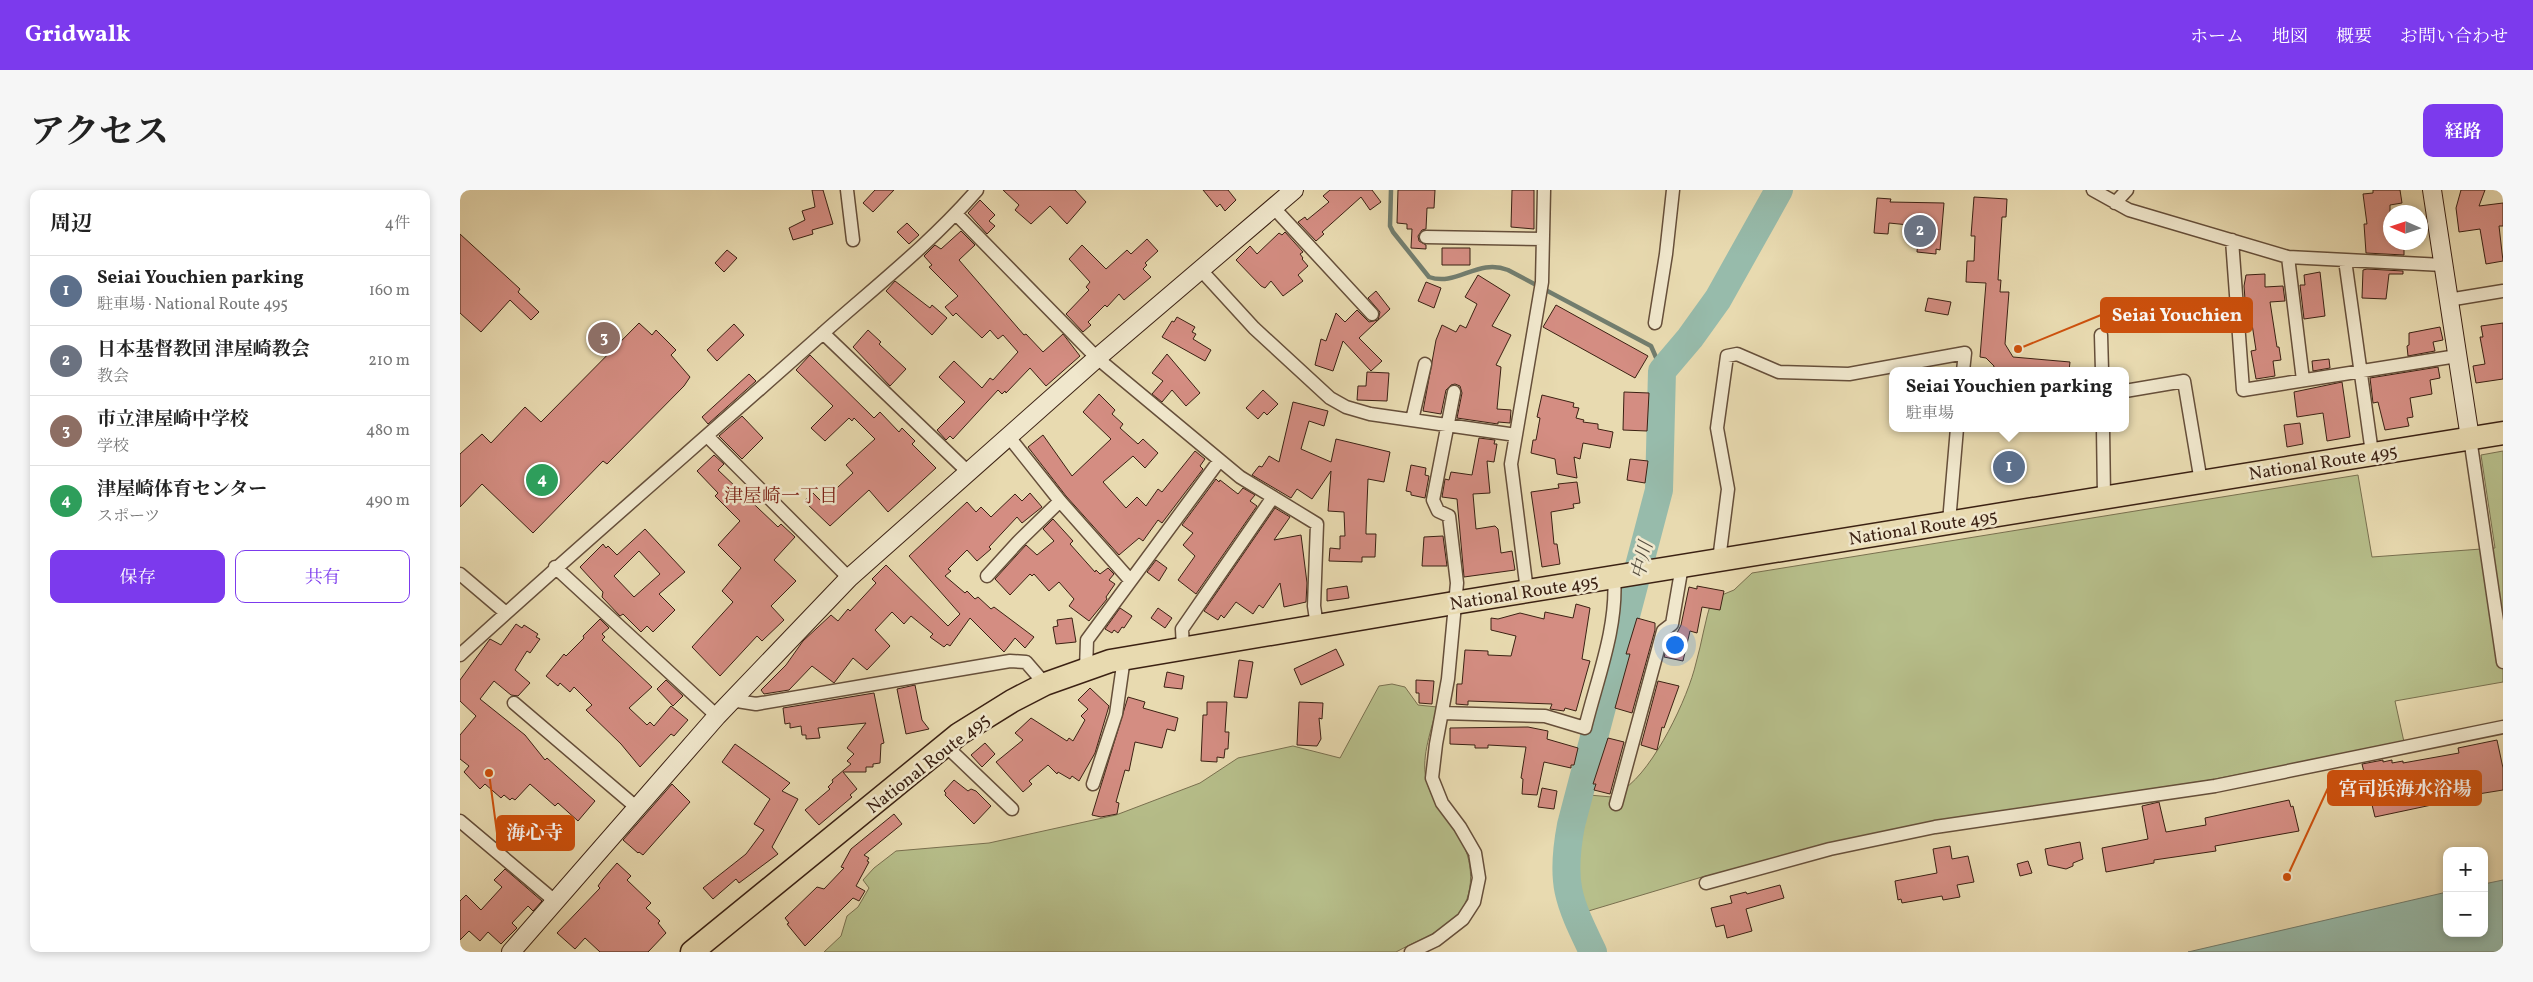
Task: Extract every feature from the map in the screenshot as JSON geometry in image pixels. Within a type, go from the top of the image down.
[{"type":"highway","name":"National Route 495","points":[[692,952],[945,745],[980,720],[1045,684],[1124,658],[1653,570],[2503,433]]},
{"type":"street","points":[[460,655],[556,567],[708,437],[956,214],[977,190]]},
{"type":"street","points":[[511,952],[731,700],[849,578],[1096,358],[1294,190]]},
{"type":"street","points":[[1527,591],[1511,464],[1542,286],[1544,190]]},
{"type":"street","points":[[1655,323],[1670,226],[1673,190]]},
{"type":"street","points":[[2093,190],[2130,210],[2288,257],[2443,265]]},
{"type":"street","points":[[2115,202],[2127,190]]},
{"type":"street","points":[[2432,190],[2503,662]]},
{"type":"street","points":[[851,193],[853,240]]},
{"type":"street","points":[[1274,208],[1372,314]]},
{"type":"street","points":[[956,214],[1096,358],[1240,477],[1317,524],[1314,606],[1317,626]]},
{"type":"street","points":[[1426,237],[1543,239]]},
{"type":"street","points":[[2232,240],[2244,390],[2359,370],[2457,356]]},
{"type":"street","points":[[2288,257],[2304,380]]},
{"type":"street","points":[[2345,260],[2372,453]]},
{"type":"street","points":[[1200,269],[1254,328],[1330,398],[1346,407],[1370,414],[1516,435]]},
{"type":"street","points":[[2448,300],[2503,292]]},
{"type":"street","points":[[823,333],[968,472]]},
{"type":"street","points":[[2101,336],[2102,367]]},
{"type":"street","points":[[1719,560],[1728,489],[1717,428],[1727,356],[1737,354],[1779,372],[1849,374],[1889,367]]},
{"type":"street","points":[[1890,367],[1965,354],[1963,367]]},
{"type":"street","points":[[1412,420],[1426,364]]},
{"type":"street","points":[[2129,390],[2184,381],[2201,482]]},
{"type":"street","points":[[1411,952],[1436,940],[1463,919],[1474,902],[1479,878],[1475,853],[1460,827],[1442,803],[1432,778],[1448,679],[1457,583],[1449,516],[1438,510],[1433,500],[1454,392]]},
{"type":"street","points":[[1949,522],[1957,432]]},
{"type":"street","points":[[2103,432],[2104,497]]},
{"type":"street","points":[[708,437],[849,578]]},
{"type":"street","points":[[1009,437],[1060,501],[1130,580]]},
{"type":"street","points":[[1086,669],[1087,640],[1219,461]]},
{"type":"street","points":[[1184,648],[1182,629],[1274,497]]},
{"type":"street","points":[[987,576],[1018,542],[1060,501]]},
{"type":"street","points":[[1616,804],[1664,631],[1672,624],[1682,566]]},
{"type":"street","points":[[556,567],[717,716]]},
{"type":"street","points":[[460,574],[506,613]]},
{"type":"street","points":[[1442,713],[1545,716],[1585,728],[1622,576]]},
{"type":"street","points":[[1093,784],[1114,722],[1124,658]]},
{"type":"street","points":[[731,700],[756,704],[1010,661],[1026,662],[1045,684]]},
{"type":"street","points":[[514,702],[636,808]]},
{"type":"street","points":[[1706,883],[1830,849],[1936,827],[2215,786],[2503,727]]},
{"type":"street","points":[[945,745],[1012,809]]},
{"type":"street","points":[[460,821],[556,902]]},
{"type":"green space","points":[[2503,451],[2503,682],[2395,701],[2404,742],[2210,780],[1945,820],[1702,877],[1585,912],[1579,897],[1575,869],[1578,840],[1589,795],[1623,798],[1624,789],[1647,766],[1668,732],[1686,695],[1712,599],[1734,590],[1752,573],[2358,475],[2372,557],[2495,548],[2481,455]]},
{"type":"green space","points":[[1392,684],[1405,687],[1418,705],[1437,707],[1426,751],[1426,778],[1436,803],[1466,850],[1470,871],[1469,893],[1460,913],[1439,930],[1396,952],[824,952],[841,936],[847,916],[858,907],[869,888],[863,880],[874,868],[896,851],[989,843],[1116,815],[1200,783],[1238,758],[1293,746],[1340,758],[1379,686]]},
{"type":"shaded area","points":[[2503,880],[2503,952],[2188,952],[2443,893],[2443,937],[2488,937],[2488,883]]},
{"type":"building","points":[[812,190],[823,190],[833,224],[812,230],[813,234],[793,240],[789,228],[805,220],[802,211],[815,207]]},
{"type":"building","points":[[875,190],[894,190],[873,212],[863,203]]},
{"type":"building","points":[[1003,190],[1075,190],[1086,202],[1067,224],[1050,206],[1031,224],[1015,210],[1019,205]]},
{"type":"building","points":[[1203,190],[1228,190],[1236,200],[1225,211],[1220,204],[1217,207]]},
{"type":"building","points":[[1330,190],[1372,190],[1381,202],[1370,210],[1361,197],[1322,232],[1324,234],[1316,241],[1298,222],[1305,217],[1307,220],[1329,202],[1323,196]]},
{"type":"building","points":[[1398,190],[1435,190],[1434,208],[1427,208],[1426,229],[1422,230],[1418,236],[1419,241],[1426,245],[1426,249],[1411,248],[1412,229],[1407,229],[1407,224],[1397,223]]},
{"type":"building","points":[[1512,190],[1534,190],[1534,229],[1511,227]]},
{"type":"building","points":[[2373,190],[2400,190],[2402,203],[2383,205],[2383,250],[2404,250],[2404,255],[2366,253],[2364,224],[2367,224],[2363,194],[2373,193]]},
{"type":"building","points":[[2461,190],[2485,190],[2479,206],[2503,203],[2503,226],[2499,226],[2503,261],[2486,264],[2480,229],[2459,232],[2456,208]]},
{"type":"building","points":[[1974,197],[2007,199],[2006,217],[2002,217],[1998,280],[2001,280],[2000,292],[2009,292],[2005,344],[2013,357],[2070,362],[2069,367],[1994,367],[1986,358],[1980,357],[1986,283],[1966,282],[1967,261],[1974,261],[1975,236],[1971,236]]},
{"type":"building","points":[[1877,198],[1891,199],[1890,202],[1944,203],[1940,250],[1936,249],[1936,254],[1917,252],[1919,226],[1889,223],[1888,234],[1874,233]]},
{"type":"building","points":[[980,200],[995,215],[989,221],[995,226],[987,234],[968,213]]},
{"type":"building","points":[[907,223],[919,235],[909,244],[897,232]]},
{"type":"building","points":[[961,231],[975,245],[959,260],[1024,335],[1026,334],[1043,352],[1063,334],[1080,356],[1046,386],[1030,368],[1006,393],[1005,391],[1002,394],[998,390],[953,439],[950,436],[946,440],[937,430],[965,402],[939,377],[954,361],[982,388],[990,378],[993,380],[1018,352],[1003,335],[998,339],[990,330],[982,338],[956,313],[953,316],[945,307],[958,296],[929,267],[932,265],[924,256],[935,245],[941,249]]},
{"type":"building","points":[[1285,232],[1303,252],[1300,254],[1308,266],[1298,275],[1303,281],[1283,296],[1271,281],[1265,288],[1261,286],[1236,260],[1250,246],[1257,254],[1279,233],[1282,235]]},
{"type":"building","points":[[460,234],[520,289],[518,292],[539,312],[531,320],[510,300],[481,332],[460,313]]},
{"type":"building","points":[[1147,239],[1158,251],[1145,263],[1147,265],[1143,269],[1151,277],[1124,300],[1119,294],[1107,307],[1105,305],[1088,322],[1091,325],[1083,332],[1066,314],[1089,290],[1086,287],[1090,282],[1069,259],[1082,245],[1106,269],[1127,250],[1131,254]]},
{"type":"building","points":[[1442,248],[1470,248],[1470,265],[1442,265]]},
{"type":"building","points":[[727,250],[737,258],[724,272],[715,263]]},
{"type":"building","points":[[2363,270],[2403,271],[2403,274],[2389,274],[2386,299],[2362,298]]},
{"type":"building","points":[[2320,272],[2325,316],[2304,319],[2300,285],[2305,285],[2304,275]]},
{"type":"building","points":[[2265,274],[2265,287],[2283,286],[2285,301],[2270,302],[2277,347],[2279,347],[2281,360],[2273,361],[2275,376],[2256,379],[2251,351],[2256,350],[2252,324],[2247,325],[2244,286],[2246,275]]},
{"type":"building","points":[[1478,275],[1510,295],[1492,326],[1511,335],[1496,365],[1501,367],[1497,409],[1511,410],[1510,423],[1498,422],[1498,424],[1457,418],[1462,393],[1460,386],[1455,384],[1446,390],[1441,414],[1423,411],[1436,340],[1442,325],[1456,332],[1460,325],[1466,328],[1477,304],[1465,297]]},
{"type":"building","points":[[895,281],[930,308],[932,305],[947,318],[932,335],[886,291]]},
{"type":"building","points":[[1426,282],[1441,288],[1434,308],[1418,301]]},
{"type":"building","points":[[1376,291],[1390,309],[1359,338],[1382,361],[1371,371],[1343,341],[1333,371],[1315,365],[1321,339],[1326,341],[1336,313],[1345,322],[1357,310],[1369,322],[1378,320],[1380,312],[1368,298]]},
{"type":"building","points":[[1928,298],[1951,302],[1948,315],[1925,311]]},
{"type":"building","points":[[1556,305],[1648,356],[1635,378],[1543,327]]},
{"type":"building","points":[[1177,317],[1195,327],[1192,332],[1196,334],[1193,339],[1211,350],[1205,361],[1162,337],[1172,321],[1174,322]]},
{"type":"building","points":[[639,323],[652,335],[656,330],[676,350],[671,355],[690,377],[684,386],[607,464],[603,461],[533,533],[482,484],[460,507],[460,454],[482,434],[491,443],[525,407],[541,422]]},
{"type":"building","points":[[2503,323],[2503,379],[2476,383],[2473,366],[2485,364],[2480,337],[2483,337],[2481,326]]},
{"type":"building","points":[[734,324],[744,335],[717,361],[707,350]]},
{"type":"building","points":[[2440,327],[2443,340],[2433,342],[2435,351],[2408,356],[2409,333]]},
{"type":"building","points":[[868,330],[881,342],[879,344],[906,369],[890,386],[853,347]]},
{"type":"building","points":[[1167,354],[1200,393],[1186,406],[1172,390],[1162,402],[1152,394],[1163,381],[1152,373]]},
{"type":"building","points":[[810,355],[874,418],[880,412],[899,432],[902,428],[915,441],[912,444],[936,468],[888,512],[869,490],[830,526],[804,501],[813,493],[822,502],[853,473],[846,465],[875,439],[854,418],[852,421],[849,418],[825,441],[811,428],[833,406],[796,370]]},
{"type":"building","points":[[2329,359],[2330,368],[2313,371],[2312,361]]},
{"type":"building","points":[[2438,367],[2440,378],[2430,380],[2432,394],[2410,398],[2413,417],[2407,418],[2409,426],[2385,430],[2378,402],[2373,403],[2370,378]]},
{"type":"building","points":[[1367,372],[1389,373],[1387,401],[1357,400],[1358,386],[1366,386]]},
{"type":"building","points":[[749,374],[756,381],[708,424],[702,417]]},
{"type":"building","points":[[2342,382],[2350,437],[2327,441],[2323,413],[2297,417],[2294,392]]},
{"type":"building","points":[[1263,390],[1278,404],[1267,415],[1264,412],[1258,419],[1246,408]]},
{"type":"building","points":[[1624,392],[1649,393],[1647,431],[1623,430]]},
{"type":"building","points":[[1099,394],[1115,410],[1112,414],[1123,424],[1120,428],[1138,444],[1143,439],[1158,453],[1145,468],[1133,456],[1103,482],[1126,508],[1137,497],[1146,506],[1158,489],[1162,492],[1195,451],[1205,459],[1200,466],[1203,469],[1162,523],[1158,520],[1143,541],[1139,538],[1119,555],[1066,496],[1028,447],[1043,435],[1072,476],[1111,439],[1083,412]]},
{"type":"building","points":[[1542,395],[1574,403],[1573,407],[1579,408],[1576,418],[1584,420],[1583,422],[1598,424],[1598,429],[1613,432],[1610,448],[1583,443],[1580,459],[1574,457],[1577,478],[1557,474],[1555,459],[1531,453],[1533,440],[1536,440],[1540,418],[1537,417]]},
{"type":"building","points":[[1293,402],[1328,411],[1324,426],[1309,421],[1301,449],[1331,462],[1336,439],[1390,452],[1384,482],[1368,479],[1366,534],[1376,534],[1375,557],[1362,557],[1362,562],[1329,561],[1330,548],[1340,549],[1340,536],[1345,536],[1344,512],[1328,511],[1331,471],[1312,499],[1297,489],[1291,498],[1252,475],[1259,466],[1262,467],[1269,456],[1279,462]]},
{"type":"building","points":[[742,416],[763,438],[742,459],[719,436]]},
{"type":"building","points":[[2300,423],[2303,444],[2287,447],[2284,425]]},
{"type":"building","points":[[1479,438],[1495,440],[1494,444],[1497,444],[1494,462],[1487,461],[1490,493],[1473,494],[1476,529],[1495,526],[1498,529],[1501,553],[1512,551],[1515,570],[1464,577],[1457,499],[1442,497],[1445,479],[1449,480],[1451,472],[1472,475]]},
{"type":"building","points":[[714,455],[724,464],[718,470],[778,527],[781,524],[795,537],[774,560],[796,581],[771,606],[784,620],[762,641],[757,636],[720,676],[692,647],[733,602],[722,591],[741,568],[718,545],[740,521],[715,496],[718,493],[697,471]]},
{"type":"building","points":[[1630,459],[1648,461],[1645,483],[1627,480]]},
{"type":"building","points":[[1411,465],[1426,468],[1425,475],[1429,476],[1425,498],[1411,495],[1411,492],[1406,491]]},
{"type":"building","points":[[1216,479],[1238,494],[1243,488],[1255,495],[1250,501],[1257,506],[1196,594],[1178,580],[1195,556],[1183,545],[1193,533],[1182,525]]},
{"type":"building","points":[[1577,482],[1580,503],[1573,504],[1574,508],[1551,512],[1554,544],[1557,544],[1560,564],[1542,567],[1531,492],[1559,488],[1558,484]]},
{"type":"building","points":[[1030,493],[1042,507],[1022,523],[1017,517],[989,547],[991,549],[977,561],[967,550],[948,569],[951,571],[945,576],[965,593],[967,591],[975,599],[978,597],[991,609],[994,607],[1034,637],[1025,648],[1015,638],[1004,652],[970,618],[950,646],[947,644],[944,647],[930,637],[933,634],[911,616],[904,624],[892,612],[875,630],[890,646],[867,670],[853,658],[834,683],[812,666],[789,690],[764,694],[761,690],[786,665],[803,641],[831,615],[838,621],[848,609],[850,611],[876,583],[872,579],[886,565],[948,626],[960,614],[909,556],[967,502],[976,512],[981,507],[991,517],[1015,494],[1022,501]]},
{"type":"building","points":[[1275,508],[1290,517],[1274,540],[1301,535],[1307,583],[1306,602],[1284,607],[1280,583],[1263,608],[1259,605],[1253,614],[1236,602],[1224,618],[1221,615],[1218,620],[1204,611]]},
{"type":"building","points":[[1053,519],[1073,541],[1070,544],[1095,572],[1096,570],[1100,574],[1108,568],[1114,574],[1109,580],[1115,584],[1106,597],[1107,599],[1089,621],[1069,606],[1074,599],[1059,582],[1049,591],[1034,574],[1032,576],[1030,574],[1010,595],[995,579],[1026,545],[1037,555],[1054,541],[1043,529]]},
{"type":"building","points":[[645,529],[685,572],[659,594],[675,610],[653,632],[647,626],[641,632],[623,614],[620,616],[602,597],[603,592],[580,567],[603,544],[606,548],[608,546],[617,555]],"holes":[[[639,551],[660,574],[634,597],[614,576]]]},
{"type":"building","points":[[1443,536],[1447,566],[1422,566],[1424,537]]},
{"type":"building","points":[[1156,560],[1167,568],[1159,581],[1147,572]]},
{"type":"building","points":[[1347,586],[1349,598],[1327,601],[1327,589]]},
{"type":"building","points":[[1697,586],[1724,591],[1720,610],[1702,607],[1697,633],[1690,631],[1683,661],[1664,657],[1670,636],[1676,635],[1681,625],[1689,587],[1697,589]]},
{"type":"building","points":[[1576,604],[1590,608],[1582,659],[1590,661],[1576,711],[1565,708],[1564,711],[1550,709],[1552,704],[1468,701],[1468,705],[1456,704],[1457,684],[1462,684],[1465,650],[1488,651],[1488,655],[1511,656],[1516,636],[1491,630],[1491,618],[1498,619],[1520,613],[1544,619],[1545,612],[1573,618]]},
{"type":"building","points":[[1120,608],[1132,616],[1124,628],[1122,627],[1118,633],[1114,630],[1112,633],[1105,629]]},
{"type":"building","points":[[1158,608],[1172,618],[1165,628],[1151,618]]},
{"type":"building","points":[[1072,618],[1076,642],[1056,644],[1053,627],[1058,626],[1057,620]]},
{"type":"building","points":[[1637,618],[1655,623],[1655,630],[1632,713],[1615,708],[1630,654],[1626,654]]},
{"type":"building","points":[[600,619],[609,628],[602,634],[605,637],[602,640],[652,687],[629,708],[647,725],[650,722],[654,726],[671,706],[688,720],[674,736],[671,734],[640,767],[621,744],[586,710],[592,705],[574,687],[570,692],[560,683],[558,686],[546,676],[564,654],[566,656]]},
{"type":"building","points":[[516,624],[522,628],[524,625],[538,634],[536,637],[540,639],[530,653],[527,651],[515,670],[530,683],[518,696],[511,695],[494,681],[480,699],[525,735],[545,760],[547,758],[595,801],[578,821],[558,803],[555,806],[530,784],[515,800],[512,798],[510,800],[504,795],[501,798],[485,784],[480,789],[464,772],[469,766],[460,759],[460,735],[476,716],[460,701],[460,680],[490,639],[501,645]]},
{"type":"building","points":[[1336,649],[1344,665],[1301,685],[1294,669]]},
{"type":"building","points":[[1239,660],[1253,662],[1247,698],[1234,697]]},
{"type":"building","points":[[1167,672],[1184,676],[1182,689],[1164,687]]},
{"type":"building","points":[[666,680],[683,696],[673,706],[657,689]]},
{"type":"building","points":[[1416,680],[1434,681],[1432,704],[1419,703],[1419,693],[1416,693]]},
{"type":"building","points":[[1658,681],[1679,686],[1664,728],[1662,727],[1657,750],[1641,745]]},
{"type":"building","points":[[915,685],[922,720],[929,729],[906,734],[897,689]]},
{"type":"building","points":[[1090,688],[1109,706],[1095,753],[1079,781],[1072,776],[1070,779],[1058,772],[1057,774],[1048,765],[1029,781],[1032,784],[1023,792],[996,762],[1023,740],[1015,733],[1031,718],[1067,741],[1069,738],[1073,741],[1085,720],[1081,716],[1088,709],[1078,700]]},
{"type":"building","points":[[874,693],[884,743],[881,744],[880,763],[873,764],[873,767],[866,767],[866,772],[843,772],[857,789],[850,795],[852,797],[819,825],[805,810],[830,789],[828,787],[833,782],[832,780],[851,764],[847,761],[854,754],[847,748],[866,723],[818,728],[820,738],[806,739],[806,735],[802,735],[801,726],[790,728],[790,723],[785,724],[783,708]]},
{"type":"building","points":[[1128,697],[1145,702],[1143,708],[1178,718],[1175,731],[1167,729],[1162,748],[1135,742],[1129,771],[1125,770],[1116,802],[1119,803],[1117,814],[1101,817],[1092,815]]},
{"type":"building","points":[[1207,702],[1227,702],[1225,732],[1229,732],[1228,749],[1225,749],[1224,758],[1217,757],[1217,762],[1201,761],[1203,715],[1207,715]]},
{"type":"building","points":[[1299,702],[1323,703],[1322,719],[1319,718],[1321,739],[1317,746],[1297,745]]},
{"type":"building","points":[[1528,727],[1548,731],[1547,739],[1578,748],[1574,765],[1571,765],[1571,768],[1544,762],[1537,795],[1522,794],[1523,779],[1521,778],[1526,747],[1488,745],[1488,748],[1475,748],[1475,745],[1450,744],[1450,728]]},
{"type":"building","points":[[1608,738],[1624,742],[1610,794],[1594,790],[1596,784],[1593,784]]},
{"type":"building","points":[[2497,740],[2503,768],[2503,790],[2441,800],[2441,803],[2375,817],[2362,764],[2383,760],[2383,762],[2392,760],[2392,763],[2403,761],[2403,763],[2459,753],[2458,748]]},
{"type":"building","points":[[985,743],[995,754],[982,767],[971,755]]},
{"type":"building","points":[[735,744],[790,783],[782,791],[798,799],[772,847],[778,854],[739,883],[736,879],[713,899],[703,888],[746,854],[764,830],[754,824],[770,799],[722,762]]},
{"type":"building","points":[[954,780],[968,791],[971,789],[976,791],[991,806],[974,824],[945,795],[944,791]]},
{"type":"building","points":[[672,784],[690,802],[643,855],[638,853],[623,840]]},
{"type":"building","points":[[1542,788],[1557,791],[1554,809],[1538,807]]},
{"type":"building","points":[[2289,800],[2291,807],[2293,806],[2299,831],[2215,846],[2216,851],[2154,860],[2154,863],[2106,872],[2102,848],[2148,839],[2142,806],[2159,802],[2166,832],[2206,825],[2205,818]]},
{"type":"building","points":[[894,814],[902,824],[864,855],[869,858],[867,861],[869,862],[856,886],[865,891],[859,901],[853,898],[805,946],[787,924],[789,923],[785,918],[817,887],[824,889],[844,868],[841,867],[851,849]]},
{"type":"building","points":[[2080,842],[2083,859],[2073,863],[2073,866],[2066,869],[2048,865],[2045,849]]},
{"type":"building","points":[[1950,846],[1952,859],[1968,856],[1974,882],[1957,885],[1960,897],[1943,900],[1942,896],[1902,903],[1901,899],[1898,900],[1895,881],[1937,873],[1933,849]]},
{"type":"building","points":[[2028,861],[2032,873],[2020,876],[2017,864]]},
{"type":"building","points":[[617,863],[631,876],[627,880],[651,903],[646,908],[660,921],[658,923],[666,933],[648,952],[600,952],[585,938],[575,949],[557,933],[600,888],[598,886]]},
{"type":"building","points":[[505,869],[542,901],[533,911],[528,906],[512,923],[517,928],[501,944],[488,932],[480,941],[469,931],[460,940],[460,901],[466,895],[481,910],[502,887],[494,880]]},
{"type":"building","points":[[1780,885],[1784,898],[1746,909],[1752,931],[1727,938],[1724,925],[1716,927],[1711,908],[1732,903],[1730,896],[1746,892],[1747,894]]},
{"type":"waterway","points":[[1391,190],[1390,226],[1429,277],[1449,278],[1487,267],[1508,270],[1651,346],[1662,371]]},
{"type":"waterway","name":"中川","points":[[1593,952],[1577,918],[1568,891],[1566,862],[1568,845],[1571,825],[1659,490],[1662,371],[1690,338],[1718,299],[1779,190]]},
{"type":"place","name":"日本基督教団 津屋崎教会","points":[[1920,231]]},
{"type":"place","name":"市立津屋崎中学校","points":[[604,338]]},
{"type":"place","name":"Seiai Youchien","points":[[2018,349]]},
{"type":"place","name":"Seiai Youchien parking","points":[[2009,467]]},
{"type":"place","name":"津屋崎体育センター","points":[[542,480]]},
{"type":"place","name":"海心寺","points":[[489,773]]},
{"type":"place","name":"宮司浜海水浴場","points":[[2287,877]]},
{"type":"district","name":"津屋崎一丁目","points":[[781,495]]}]
